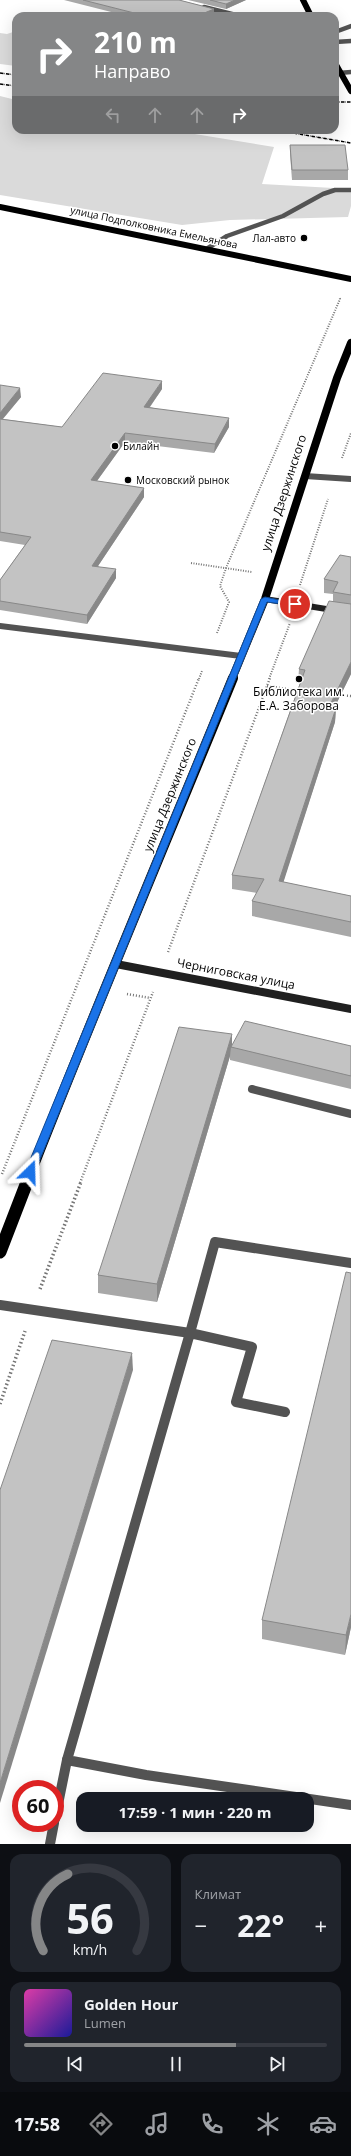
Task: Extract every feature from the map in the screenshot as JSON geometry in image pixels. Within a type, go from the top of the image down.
[{"type":"main road","points":[[303,0],[309,12]]},
{"type":"main road","points":[[339,73],[351,91]]},
{"type":"main road","name":"улица Подполковника Емельянова","points":[[0,207],[208,248],[351,279]]},
{"type":"main road","name":"улица Дзержинского","points":[[0,1252],[80,1047],[116,964],[265,599],[337,378],[351,343]]},
{"type":"main road","points":[[265,599],[351,613]]},
{"type":"main road","name":"Черниговская улица","points":[[116,964],[161,971],[351,1009]]},
{"type":"street","points":[[197,5],[224,12]]},
{"type":"street","points":[[339,30],[351,26]]},
{"type":"street","points":[[339,42],[351,41]]},
{"type":"street","points":[[339,73],[351,72]]},
{"type":"street","points":[[208,248],[227,236],[283,216],[329,191],[351,190]]},
{"type":"street","points":[[305,476],[351,479]]},
{"type":"street","points":[[0,626],[241,656]]},
{"type":"street","points":[[252,1089],[351,1114]]},
{"type":"street","points":[[63,1780],[67,1760],[215,1242],[351,1263]]},
{"type":"street","points":[[0,1305],[190,1332],[252,1347],[236,1402],[285,1412]]},
{"type":"street","points":[[67,1760],[146,1775],[351,1805]]},
{"type":"street","points":[[50,1844],[52,1832]]},
{"type":"path","points":[[0,1180],[229,602],[220,586],[226,568],[340,300],[332,286],[340,277]]},
{"type":"path","points":[[0,1404],[33,1309],[267,686],[295,604],[311,547],[351,433]]},
{"type":"path","points":[[191,563],[272,574],[302,580]]},
{"type":"path","points":[[267,686],[304,691]]},
{"type":"path","points":[[334,695],[351,696]]},
{"type":"shaded area","points":[[12,32],[12,66],[0,64],[0,33],[7,34]]},
{"type":"shaded area","points":[[0,96],[12,99],[12,134],[194,134],[274,147],[262,184],[351,189],[351,206],[348,217],[230,220],[182,225],[0,195]]},
{"type":"building","points":[[83,0],[179,0],[214,9],[207,12],[130,12]]},
{"type":"building","points":[[210,0],[235,0],[226,4]]},
{"type":"building","points":[[290,145],[345,145],[348,170],[292,170]]},
{"type":"building","points":[[103,373],[162,381],[144,407],[229,418],[215,444],[125,433],[91,480],[144,488],[92,566],[116,569],[87,615],[0,601],[0,580],[31,537],[0,532],[0,419],[62,427]]},
{"type":"building","points":[[0,385],[20,388],[0,413]]},
{"type":"building","points":[[340,555],[351,557],[351,595],[333,592],[338,582],[324,579]]},
{"type":"building","points":[[329,601],[351,604],[351,662],[329,707],[336,708],[279,881],[351,896],[351,922],[252,901],[264,879],[232,875],[305,670],[299,669]]},
{"type":"building","points":[[245,1021],[351,1046],[351,1076],[231,1047]]},
{"type":"building","points":[[179,1027],[232,1034],[157,1284],[98,1275]]},
{"type":"building","points":[[346,1272],[351,1273],[351,1614],[346,1635],[262,1620]]},
{"type":"building","points":[[52,1340],[132,1353],[0,1783],[0,1490]]},
{"type":"railway","points":[[0,73],[12,74]]},
{"type":"railway","points":[[0,84],[12,86]]},
{"type":"railway","points":[[339,102],[351,102]]},
{"type":"railway","points":[[299,134],[351,143]]},
{"type":"place","name":"Лал-авто","points":[[304,238]]},
{"type":"place","name":"Билайн","points":[[115,446]]},
{"type":"place","name":"Московский рынок","points":[[128,480]]},
{"type":"place","name":"Библиотека им. Е.А. Заборова","points":[[299,679]]},
{"type":"route","points":[[30,1172],[265,599],[295,604]]}]
